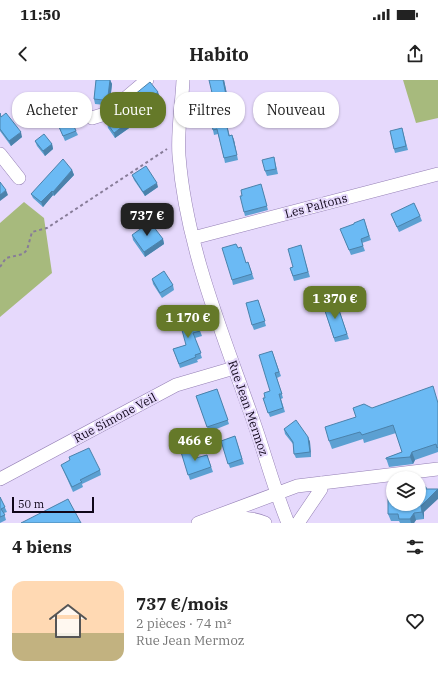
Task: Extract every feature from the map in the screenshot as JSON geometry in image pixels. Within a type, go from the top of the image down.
[{"type":"street","points":[[92,118],[108,113],[147,80]]},
{"type":"street","name":"Rue Jean Mermoz","points":[[183,80],[179,154],[183,191],[194,238],[223,337],[254,421],[276,494],[288,523]]},
{"type":"street","points":[[0,154],[19,178]]},
{"type":"street","name":"Les Paltons","points":[[194,238],[438,174]]},
{"type":"street","name":"Rue Simone Veil","points":[[0,479],[176,385],[234,368]]},
{"type":"street","points":[[202,522],[297,486],[438,469]]},
{"type":"street","points":[[298,523],[320,489],[321,483]]},
{"type":"street","points":[[202,522],[237,517],[257,520],[265,523]]},
{"type":"path","points":[[0,267],[6,258],[23,254],[27,250],[32,232],[47,228],[179,140]]},
{"type":"green space","points":[[403,80],[438,80],[438,118],[416,123]]},
{"type":"green space","points":[[24,202],[44,218],[52,273],[0,317],[0,223]]},
{"type":"building","points":[[96,80],[110,80],[108,92],[100,92],[100,100],[94,99]]},
{"type":"building","points":[[209,80],[223,80],[225,92],[212,92]]},
{"type":"building","points":[[150,82],[158,92],[138,92]]},
{"type":"building","points":[[0,113],[1,117],[6,113],[12,121],[12,128],[18,128],[21,132],[9,141],[0,129]]},
{"type":"building","points":[[59,128],[75,128],[76,131],[63,136]]},
{"type":"building","points":[[110,128],[121,128],[114,133]]},
{"type":"building","points":[[213,128],[227,128],[229,136],[232,135],[237,155],[224,158],[217,129],[213,130]]},
{"type":"building","points":[[402,128],[406,146],[394,149],[390,131]]},
{"type":"building","points":[[44,134],[52,144],[43,151],[35,141]]},
{"type":"building","points":[[274,157],[276,169],[265,171],[262,160]]},
{"type":"building","points":[[63,159],[72,170],[53,192],[52,191],[41,202],[31,194]]},
{"type":"building","points":[[146,166],[157,183],[143,192],[132,175]]},
{"type":"building","points":[[0,182],[6,190],[0,195]]},
{"type":"building","points":[[261,184],[267,206],[244,212],[240,196],[242,196],[241,190]]},
{"type":"building","points":[[414,203],[420,216],[397,227],[391,214]]},
{"type":"building","points":[[364,219],[369,236],[361,239],[363,246],[349,250],[340,229]]},
{"type":"building","points":[[150,222],[163,239],[144,252],[132,235]]},
{"type":"building","points":[[236,244],[238,248],[241,247],[246,263],[248,262],[252,274],[232,280],[222,248]]},
{"type":"building","points":[[301,245],[308,272],[293,276],[290,268],[293,267],[288,249]]},
{"type":"building","points":[[164,271],[173,285],[160,293],[152,279]]},
{"type":"building","points":[[258,300],[265,321],[252,325],[246,303]]},
{"type":"building","points":[[336,301],[347,334],[334,338],[323,305]]},
{"type":"building","points":[[193,312],[200,331],[193,333],[201,353],[195,355],[196,357],[179,364],[173,349],[186,345],[179,319]]},
{"type":"building","points":[[272,351],[279,372],[275,373],[282,394],[279,394],[283,408],[268,413],[263,398],[265,398],[264,393],[270,391],[259,355]]},
{"type":"building","points":[[433,386],[438,403],[437,448],[436,444],[412,452],[410,457],[386,459],[402,452],[393,425],[362,435],[360,432],[329,441],[325,427],[356,417],[353,408],[364,404],[372,408]]},
{"type":"building","points":[[217,389],[228,420],[207,427],[196,396]]},
{"type":"building","points":[[296,420],[308,437],[310,452],[294,454],[293,442],[284,429]]},
{"type":"building","points":[[235,436],[242,459],[228,464],[221,441]]},
{"type":"building","points":[[89,448],[100,470],[80,480],[82,482],[72,487],[61,465],[70,460],[69,457]]},
{"type":"building","points":[[193,448],[196,458],[207,455],[211,467],[188,475],[181,452]]},
{"type":"building","points":[[426,489],[438,489],[426,501]]},
{"type":"building","points":[[0,497],[5,507],[1,509],[5,515],[0,517]]},
{"type":"building","points":[[68,499],[81,523],[21,523]]},
{"type":"building","points":[[388,511],[422,512],[414,513],[410,519],[399,519],[398,514],[388,514]]}]
